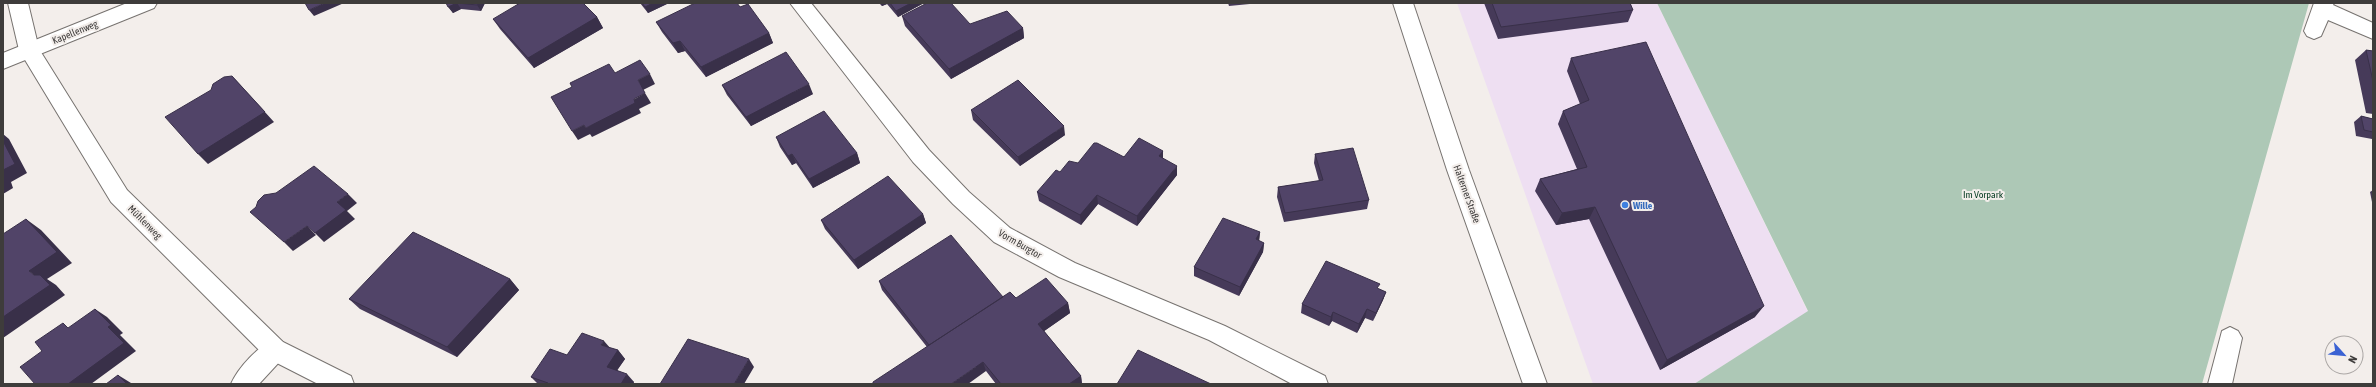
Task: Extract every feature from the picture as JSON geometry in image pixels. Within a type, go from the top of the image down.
[{"type":"street","name":"Mühlenweg","points":[[18,3],[29,50],[118,196],[275,350],[342,384]]},
{"type":"street","name":"Kapellenweg","points":[[3,61],[147,3]]},
{"type":"street","name":"Vorm Burgtor","points":[[800,3],[921,156],[961,198],[1002,235],[1067,270],[1217,333],[1316,384]]},
{"type":"street","name":"Halterner Straße","points":[[1403,3],[1458,170],[1535,384]]},
{"type":"street","points":[[2314,31],[2323,6],[2373,31]]},
{"type":"street","points":[[2220,384],[2230,338]]},
{"type":"street","points":[[243,384],[275,350]]},
{"type":"shaded area","points":[[1457,3],[1657,3],[1808,312],[1694,384],[1593,384]]},
{"type":"green space","name":"Im Vorpark","points":[[1657,3],[2309,3],[2202,384],[1694,384],[1808,311]]},
{"type":"building","points":[[305,3],[325,3],[309,10]]},
{"type":"building","points":[[446,3],[457,3],[448,7]]},
{"type":"building","points":[[457,3],[478,3],[477,5]]},
{"type":"building","points":[[520,3],[583,3],[597,17],[528,58],[493,19]]},
{"type":"building","points":[[642,3],[653,3],[645,7]]},
{"type":"building","points":[[695,3],[737,3],[740,7],[748,4],[769,33],[701,67],[680,41],[673,43],[656,22]]},
{"type":"building","points":[[890,3],[911,3],[896,11]]},
{"type":"building","points":[[927,3],[951,3],[970,24],[1007,11],[1023,28],[949,69],[902,16]]},
{"type":"building","points":[[1492,3],[1630,3],[1633,10],[1501,27]]},
{"type":"building","name":"Wille","points":[[1646,42],[1764,306],[1667,360],[1595,207],[1562,213],[1540,179],[1587,167],[1563,111],[1589,100],[1571,58]]},
{"type":"building","points":[[2366,50],[2373,51],[2373,81]]},
{"type":"building","points":[[786,52],[809,84],[746,117],[722,85]]},
{"type":"building","points":[[640,60],[650,74],[638,80],[645,93],[634,99],[635,103],[586,128],[584,125],[572,131],[551,97],[572,87],[570,83],[609,64],[615,73]]},
{"type":"building","points":[[232,76],[265,112],[198,154],[165,117],[211,90],[213,84],[224,77]]},
{"type":"building","points":[[1018,80],[1064,126],[1018,157],[971,110]]},
{"type":"building","points":[[824,111],[857,153],[809,179],[792,154],[788,156],[776,137]]},
{"type":"building","points":[[2361,116],[2373,119],[2373,132],[2364,130]]},
{"type":"building","points":[[1139,138],[1163,151],[1159,156],[1177,166],[1137,216],[1097,195],[1080,215],[1037,192],[1056,170],[1060,172],[1069,161],[1078,163],[1094,143],[1097,143],[1124,157]]},
{"type":"building","points":[[3,141],[15,164],[3,170]]},
{"type":"building","points":[[1353,148],[1369,200],[1285,213],[1278,187],[1323,180],[1315,154]]},
{"type":"building","points":[[314,166],[348,194],[337,202],[346,210],[315,233],[307,226],[284,242],[250,212],[256,207],[258,201],[264,195],[276,193]]},
{"type":"building","points":[[888,176],[923,214],[854,260],[821,220]]},
{"type":"building","points":[[1223,218],[1260,232],[1256,239],[1264,243],[1240,287],[1194,267]]},
{"type":"building","points":[[26,219],[57,252],[29,271],[34,275],[40,275],[50,285],[3,317],[3,234]]},
{"type":"building","points":[[413,232],[510,279],[447,347],[349,299]]},
{"type":"building","points":[[951,235],[1003,297],[929,345],[879,281]]},
{"type":"building","points":[[1326,261],[1380,284],[1377,288],[1386,292],[1376,313],[1367,309],[1359,324],[1333,312],[1331,317],[1302,304]]},
{"type":"building","points":[[1046,278],[1068,303],[1038,324],[1081,376],[1069,384],[1001,384],[983,362],[951,384],[873,384],[873,382],[1010,292],[1016,298]]},
{"type":"building","points":[[95,309],[111,325],[108,327],[124,343],[68,384],[35,384],[20,367],[42,351],[35,342],[63,323],[68,328]]},
{"type":"building","points":[[582,333],[604,341],[601,345],[618,350],[607,367],[627,374],[621,384],[547,384],[548,383],[531,377],[550,349],[567,355]]},
{"type":"building","points":[[688,339],[749,359],[734,384],[660,384]]},
{"type":"building","points":[[1138,350],[1211,384],[1117,384]]},
{"type":"building","points":[[118,375],[127,384],[106,384]]},
{"type":"place","name":"Wille","points":[[1625,205]]}]
